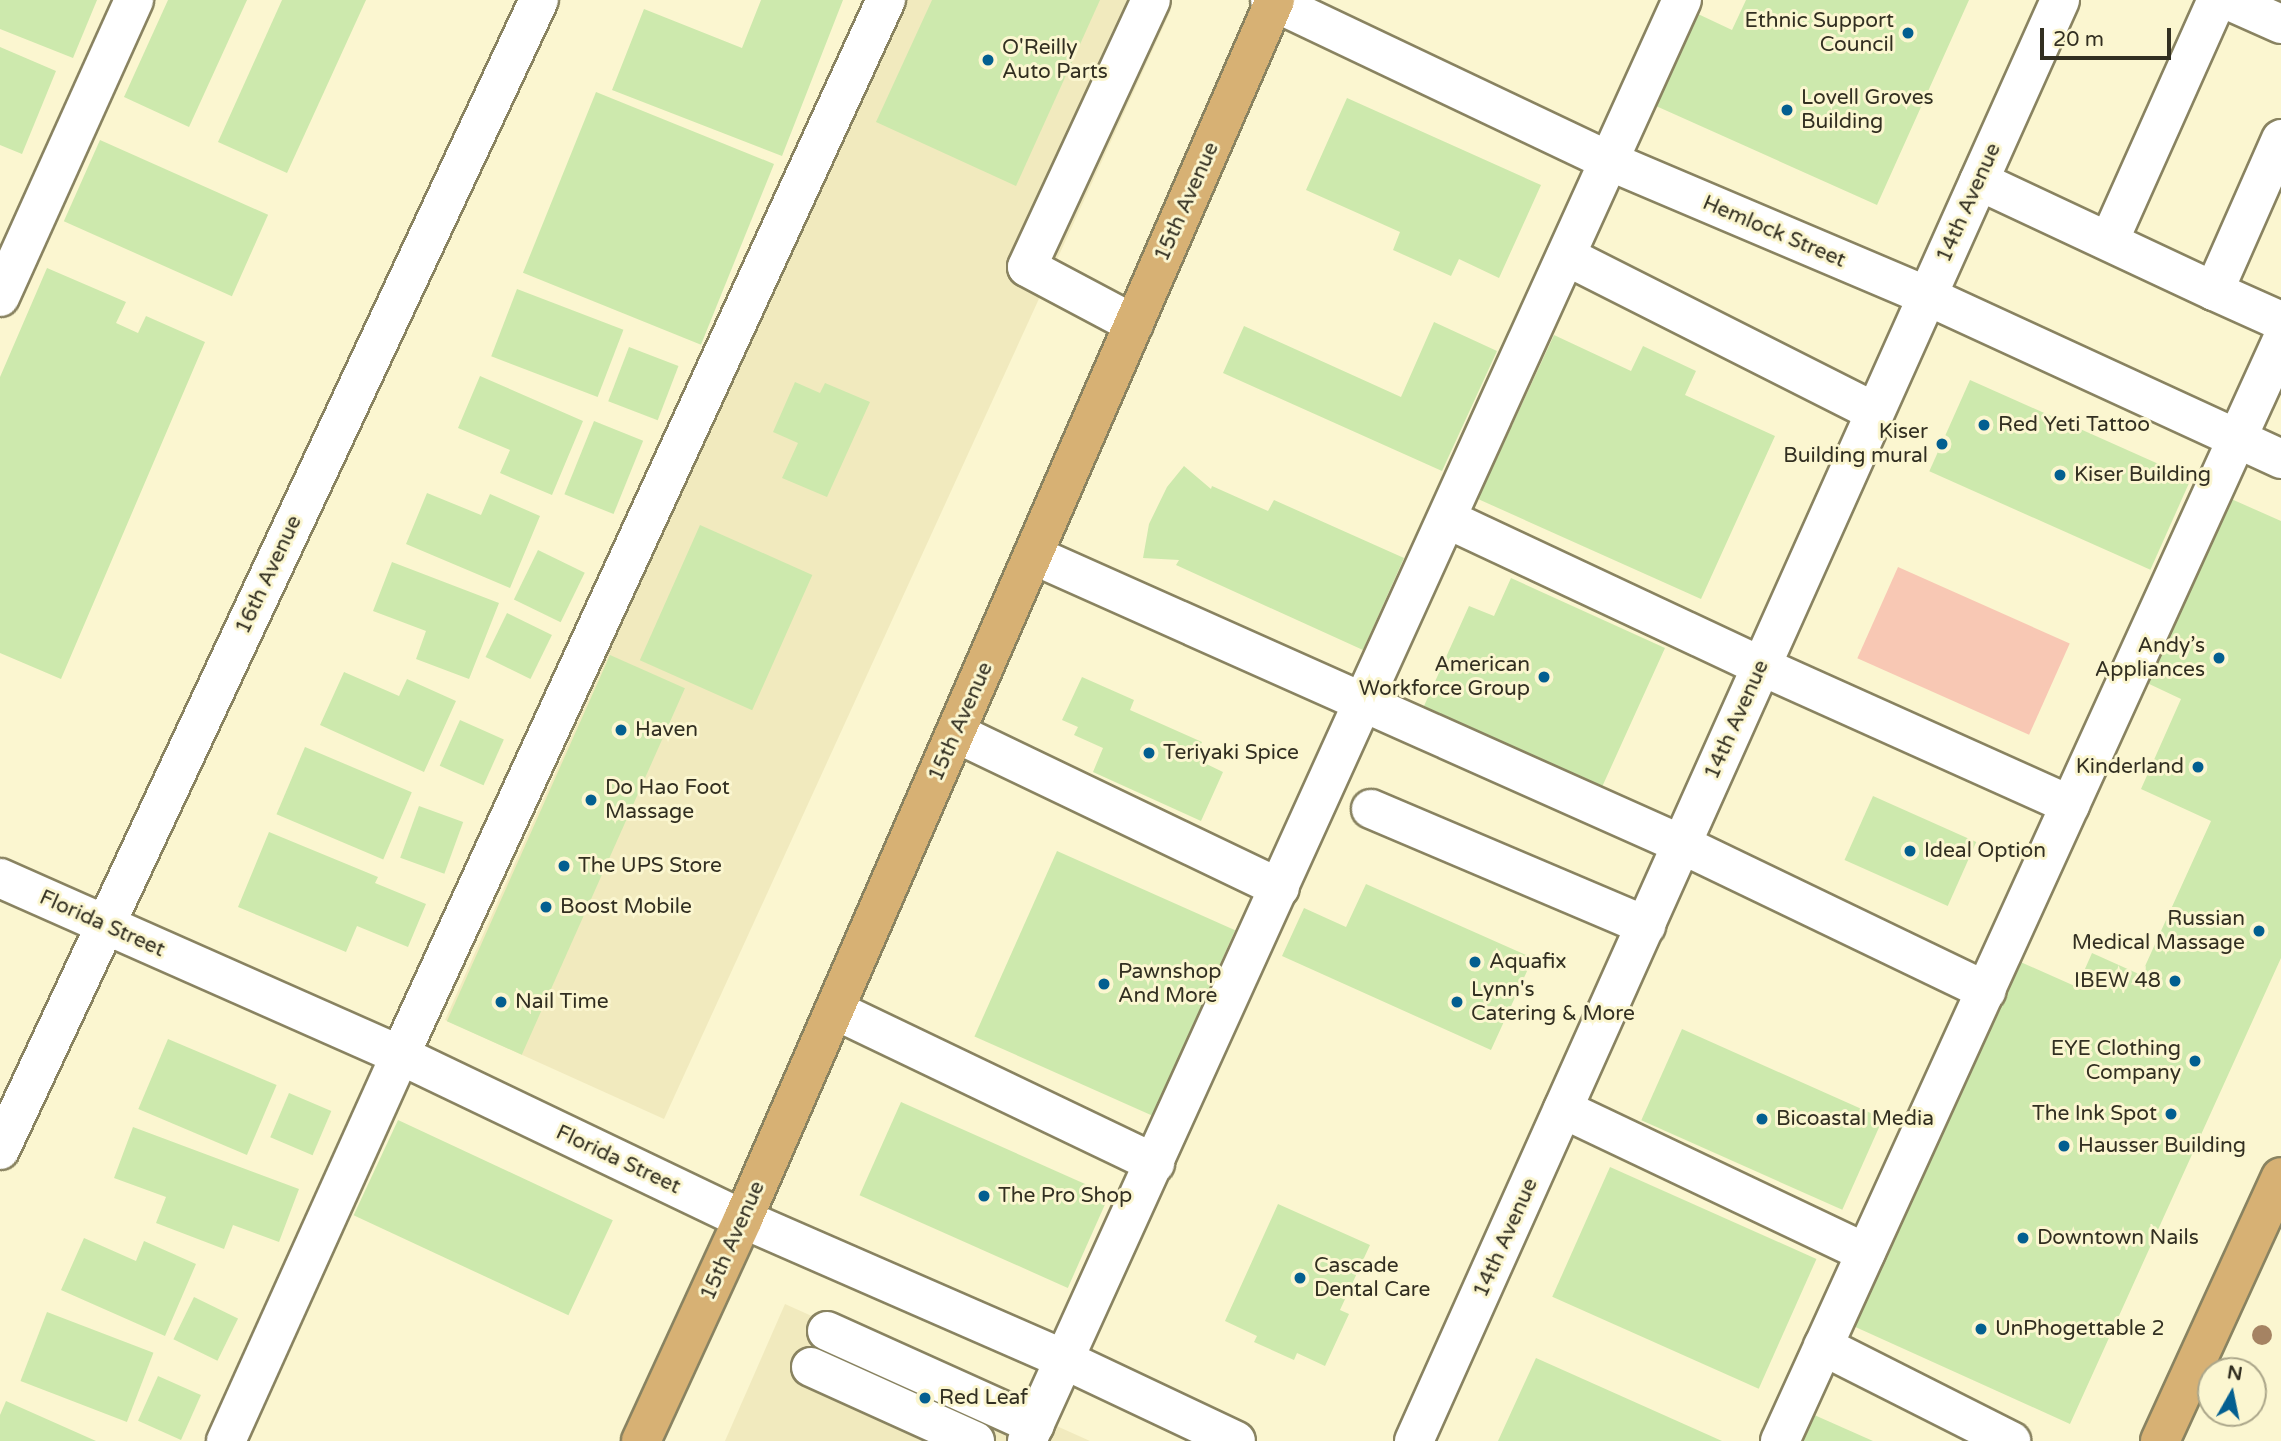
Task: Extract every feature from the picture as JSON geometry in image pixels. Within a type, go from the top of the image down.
[{"type":"main road","name":"15th Avenue","points":[[641,1441],[835,1010],[1273,1]]},
{"type":"main road","points":[[2160,1441],[2281,1177]]},
{"type":"street","points":[[0,297],[135,0]]},
{"type":"street","name":"16th Avenue","points":[[0,1150],[540,0]]},
{"type":"street","points":[[226,1441],[400,1055],[886,0]]},
{"type":"street","points":[[1134,324],[1027,267],[1151,0]]},
{"type":"street","points":[[827,1331],[1031,1433],[1682,0]]},
{"type":"street","name":"14th Avenue","points":[[1415,1441],[2060,0]]},
{"type":"street","points":[[2109,241],[2217,0]]},
{"type":"street","points":[[2227,0],[2281,24]]},
{"type":"street","name":"Hemlock Street","points":[[1273,1],[1609,161],[1927,296],[2281,459]]},
{"type":"street","points":[[2214,291],[2281,139]]},
{"type":"street","points":[[1979,181],[2281,321]]},
{"type":"street","points":[[1566,256],[1875,412]]},
{"type":"street","points":[[1780,1441],[2281,342]]},
{"type":"street","points":[[1447,519],[1761,666],[2070,805]]},
{"type":"street","points":[[1033,555],[1681,844],[1986,991]]},
{"type":"street","points":[[956,733],[1280,888]]},
{"type":"street","points":[[1371,809],[1646,926]]},
{"type":"street","name":"Florida Street","points":[[0,878],[400,1055],[743,1219],[1065,1360],[1236,1441]]},
{"type":"street","points":[[835,1010],[1155,1163]]},
{"type":"street","points":[[1563,1109],[1866,1252]]},
{"type":"street","points":[[1823,1346],[2011,1441]]},
{"type":"street","points":[[811,1367],[975,1441]]},
{"type":"shaded area","points":[[900,0],[1149,0],[1171,10],[664,1119],[445,1020]]},
{"type":"shaded area","points":[[1898,567],[2070,643],[2029,735],[1857,658]]},
{"type":"shaded area","points":[[785,1304],[1090,1441],[725,1441]]},
{"type":"building","points":[[0,0],[97,0],[73,58],[0,29]]},
{"type":"building","points":[[168,0],[247,0],[189,127],[124,97]]},
{"type":"building","points":[[282,0],[366,0],[287,173],[218,142]]},
{"type":"building","points":[[761,0],[843,0],[782,156],[612,90],[644,9],[742,48]]},
{"type":"building","points":[[932,0],[1100,0],[1016,186],[876,122]]},
{"type":"building","name":"Lovell Groves Building","points":[[1746,0],[1969,0],[1877,205],[1656,106],[1698,14],[1732,30]]},
{"type":"building","points":[[0,47],[56,71],[22,154],[0,145]]},
{"type":"building","points":[[596,92],[774,164],[701,345],[523,273]]},
{"type":"building","points":[[1347,98],[1541,185],[1499,278],[1459,259],[1451,276],[1393,250],[1400,232],[1306,190]]},
{"type":"building","points":[[100,140],[268,215],[232,296],[64,221]]},
{"type":"building","points":[[47,268],[126,302],[116,323],[138,333],[146,316],[205,342],[61,679],[0,653],[0,377]]},
{"type":"building","points":[[517,289],[623,330],[598,397],[491,356]]},
{"type":"building","points":[[1434,322],[1497,351],[1442,471],[1223,373],[1244,326],[1401,397]]},
{"type":"building","points":[[1554,335],[1631,371],[1643,346],[1696,371],[1685,395],[1775,436],[1701,599],[1478,499]]},
{"type":"building","points":[[629,347],[678,366],[658,420],[608,401]]},
{"type":"building","points":[[480,376],[583,421],[552,495],[500,473],[510,450],[458,428]]},
{"type":"building","name":"Kiser Building","points":[[1970,380],[2191,478],[2150,570],[1929,471]]},
{"type":"building","points":[[795,382],[820,393],[825,383],[870,402],[827,497],[782,478],[798,443],[773,432]]},
{"type":"building","points":[[594,421],[643,441],[614,514],[564,494]]},
{"type":"building","points":[[1184,466],[1211,489],[1212,486],[1268,511],[1274,500],[1404,558],[1363,650],[1176,565],[1179,560],[1143,558],[1149,524],[1167,487]]},
{"type":"building","points":[[427,493],[481,515],[490,494],[540,516],[510,588],[406,544]]},
{"type":"building","points":[[2229,498],[2281,521],[2281,958],[2070,1424],[1851,1325],[2016,960],[2077,987],[2092,953],[2141,975],[2211,821],[2141,789],[2181,699],[2145,682]]},
{"type":"building","points":[[700,525],[812,575],[752,710],[640,660]]},
{"type":"building","points":[[538,550],[585,573],[561,622],[514,599]]},
{"type":"building","points":[[392,562],[499,603],[469,679],[416,659],[426,631],[373,611]]},
{"type":"building","name":"American Workforce Group","points":[[1511,578],[1665,648],[1602,787],[1424,706],[1469,606],[1494,616]]},
{"type":"building","points":[[507,613],[552,635],[530,679],[486,657]]},
{"type":"building","points":[[610,655],[685,688],[522,1055],[447,1021]]},
{"type":"building","points":[[344,672],[399,696],[407,679],[456,701],[424,772],[320,725]]},
{"type":"building","name":"Teriyaki Spice","points":[[1082,677],[1134,700],[1130,710],[1202,742],[1194,758],[1223,772],[1201,821],[1093,772],[1103,748],[1074,735],[1078,727],[1062,720]]},
{"type":"building","points":[[460,720],[504,740],[484,785],[440,766]]},
{"type":"building","points":[[305,747],[412,792],[383,860],[276,814]]},
{"type":"building","name":"Ideal Option","points":[[1873,796],[1976,842],[1948,906],[1845,860]]},
{"type":"building","points":[[419,806],[463,822],[444,874],[400,858]]},
{"type":"building","points":[[269,832],[378,877],[375,883],[426,904],[408,947],[357,926],[346,952],[238,907]]},
{"type":"building","name":"Pawnshop And More","points":[[1057,851],[1235,930],[1153,1116],[974,1036]]},
{"type":"building","points":[[1366,884],[1533,958],[1491,1050],[1282,956],[1304,908],[1346,927]]},
{"type":"building","name":"Bicoastal Media","points":[[1682,1029],[1883,1118],[1842,1210],[1641,1120]]},
{"type":"building","points":[[168,1039],[277,1085],[247,1155],[138,1109]]},
{"type":"building","points":[[289,1093],[331,1111],[313,1155],[270,1137]]},
{"type":"building","name":"The Pro Shop","points":[[901,1102],[1109,1195],[1068,1288],[860,1195]]},
{"type":"building","points":[[398,1120],[613,1220],[568,1315],[354,1215]]},
{"type":"building","points":[[133,1127],[299,1189],[279,1242],[233,1225],[224,1249],[156,1223],[166,1197],[114,1178]]},
{"type":"building","points":[[1610,1167],[1816,1259],[1759,1389],[1552,1297]]},
{"type":"building","name":"Cascade Dental Care","points":[[1278,1204],[1370,1245],[1340,1310],[1349,1314],[1325,1366],[1297,1353],[1294,1360],[1254,1342],[1257,1336],[1225,1321]]},
{"type":"building","points":[[84,1238],[136,1261],[144,1241],[196,1264],[165,1336],[61,1290]]},
{"type":"building","points":[[194,1297],[238,1318],[217,1361],[173,1339]]},
{"type":"building","points":[[47,1312],[153,1353],[127,1422],[20,1381]]},
{"type":"building","points":[[1536,1358],[1722,1441],[1498,1441]]},
{"type":"building","points":[[158,1376],[201,1395],[181,1440],[138,1421]]},
{"type":"building","points":[[6,1401],[96,1441],[0,1441],[0,1415]]},
{"type":"building","points":[[1803,1410],[1873,1441],[1789,1441]]},
{"type":"place","name":"Ethnic Support Council","points":[[1908,33]]},
{"type":"place","name":"O'Reilly Auto Parts","points":[[988,60]]},
{"type":"place","name":"Lovell Groves Building","points":[[1787,110]]},
{"type":"place","name":"Red Yeti Tattoo","points":[[1984,425]]},
{"type":"place","name":"Kiser Building mural","points":[[1942,444]]},
{"type":"place","name":"Kiser Building","points":[[2060,475]]},
{"type":"place","name":"Andy’s Appliances","points":[[2219,658]]},
{"type":"place","name":"American Workforce Group","points":[[1544,677]]},
{"type":"place","name":"Haven","points":[[621,730]]},
{"type":"place","name":"Teriyaki Spice","points":[[1149,753]]},
{"type":"place","name":"Kinderland","points":[[2198,767]]},
{"type":"place","name":"Do Hao Foot Massage","points":[[591,800]]},
{"type":"place","name":"Ideal Option","points":[[1910,851]]},
{"type":"place","name":"The UPS Store","points":[[564,866]]},
{"type":"place","name":"Boost Mobile","points":[[546,907]]},
{"type":"place","name":"Russian Medical Massage","points":[[2259,931]]},
{"type":"place","name":"Aquafix","points":[[1475,962]]},
{"type":"place","name":"IBEW 48","points":[[2175,981]]},
{"type":"place","name":"Pawnshop And More","points":[[1104,984]]},
{"type":"place","name":"Nail Time","points":[[501,1002]]},
{"type":"place","name":"Lynn's Catering & More","points":[[1457,1002]]},
{"type":"place","name":"EYE Clothing Company","points":[[2195,1061]]},
{"type":"place","name":"The Ink Spot","points":[[2171,1114]]},
{"type":"place","name":"Bicoastal Media","points":[[1762,1119]]},
{"type":"place","name":"Hausser Building","points":[[2064,1146]]},
{"type":"place","name":"The Pro Shop","points":[[984,1196]]},
{"type":"place","name":"Downtown Nails","points":[[2023,1238]]},
{"type":"place","name":"Cascade Dental Care","points":[[1300,1278]]},
{"type":"place","name":"UnPhogettable 2","points":[[1981,1329]]},
{"type":"place","name":"Red Leaf","points":[[925,1398]]}]
